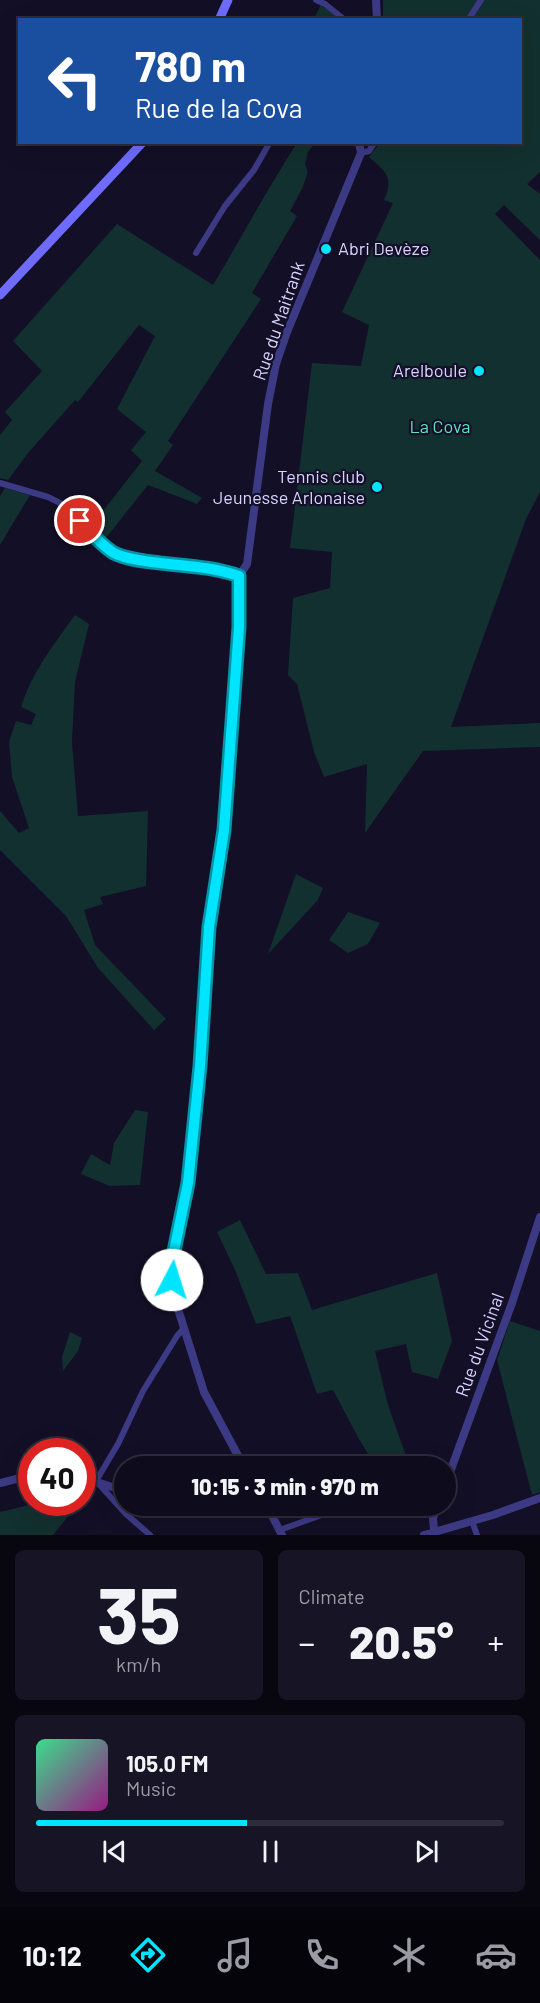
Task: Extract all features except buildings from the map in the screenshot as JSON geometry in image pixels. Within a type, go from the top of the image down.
[{"type":"main road","points":[[220,18],[228,0]]},
{"type":"main road","points":[[0,295],[141,144]]},
{"type":"street","points":[[316,0],[342,18]]},
{"type":"street","points":[[376,0],[377,18]]},
{"type":"street","points":[[469,18],[481,0]]},
{"type":"street","points":[[330,18],[333,11]]},
{"type":"street","points":[[196,253],[225,206],[254,170],[269,144]]},
{"type":"street","points":[[358,144],[360,153],[369,151],[374,144]]},
{"type":"street","name":"Rue du Maitrank","points":[[238,1456],[208,1401],[173,1293],[171,1270],[188,1183],[200,1066],[208,934],[224,830],[239,627],[239,576],[247,564],[268,404],[276,364],[291,322],[360,153]]},
{"type":"street","points":[[0,483],[60,502],[115,553],[143,561],[198,567],[239,576]]},
{"type":"street","name":"Rue du Vicinal","points":[[453,1456],[512,1303],[540,1217]]},
{"type":"street","points":[[96,1481],[118,1444],[143,1391],[184,1328]]},
{"type":"street","points":[[0,1483],[18,1478]]},
{"type":"street","points":[[96,1481],[114,1487]]},
{"type":"street","points":[[96,1481],[126,1514],[150,1535]]},
{"type":"street","points":[[424,1535],[540,1498]]},
{"type":"street","points":[[272,1516],[281,1532],[321,1516]]},
{"type":"street","points":[[434,1516],[434,1533]]},
{"type":"street","points":[[472,1521],[477,1535]]},
{"type":"green space","points":[[383,0],[478,0],[466,18],[383,18]]},
{"type":"green space","name":"La Cova","points":[[483,0],[540,0],[540,172],[527,184],[540,194],[540,240],[504,205],[495,214],[540,260],[540,492],[526,519],[451,727],[540,723],[540,747],[423,751],[365,833],[367,764],[324,777],[314,752],[297,684],[288,675],[293,598],[330,588],[332,552],[290,548],[312,363],[361,366],[369,325],[342,312],[393,203],[384,200],[388,186],[387,176],[369,157],[379,144],[522,144],[522,18],[472,18]]},
{"type":"green space","points":[[321,5],[335,15],[333,18],[314,18]]},
{"type":"green space","points":[[296,144],[314,144],[308,152],[305,164],[308,172],[302,189],[290,211],[297,216],[252,293],[261,299],[168,441],[173,445],[155,471],[202,498],[197,504],[148,485],[105,539],[92,525],[142,461],[131,450],[146,432],[117,409],[155,336],[139,325],[78,402],[75,400],[28,453],[8,480],[0,478],[0,435],[12,420],[5,412],[42,371],[13,341],[117,224],[213,285]]},
{"type":"green space","points":[[5,488],[30,495],[0,545],[0,496]]},
{"type":"green space","points":[[75,615],[89,624],[75,682],[72,742],[78,816],[148,811],[146,886],[100,897],[103,904],[84,910],[95,945],[166,1019],[154,1030],[98,968],[66,916],[0,850],[0,811],[19,833],[29,828],[12,777],[9,742],[16,721],[31,725],[36,714],[21,707],[26,694],[44,659]]},
{"type":"green space","points":[[296,874],[323,888],[318,900],[268,954]]},
{"type":"green space","points":[[348,912],[380,923],[368,944],[348,953],[329,940]]},
{"type":"green space","points":[[135,1110],[148,1112],[140,1185],[110,1186],[81,1174],[91,1154],[110,1165],[114,1143]]},
{"type":"green space","points":[[240,1220],[266,1274],[298,1273],[312,1310],[437,1273],[452,1341],[438,1379],[412,1372],[406,1344],[375,1351],[388,1405],[406,1456],[369,1456],[333,1390],[317,1394],[290,1316],[256,1324],[217,1232]]},
{"type":"green space","points":[[510,1321],[540,1331],[540,1492],[532,1495],[497,1360]]},
{"type":"green space","points":[[70,1332],[82,1338],[78,1351],[63,1371],[62,1357]]},
{"type":"green space","points":[[18,1508],[18,1516],[68,1516],[53,1535],[0,1535],[0,1512]]},
{"type":"place","name":"Abri Devèze","points":[[326,249]]},
{"type":"place","name":"Arelboule","points":[[479,371]]},
{"type":"place","name":"Tennis club Jeunesse Arlonaise","points":[[377,487]]},
{"type":"route","points":[[80,521],[101,542],[123,556],[143,561],[198,567],[239,576],[239,627],[224,830],[209,927],[200,1066],[188,1183],[173,1256],[172,1280]]}]
